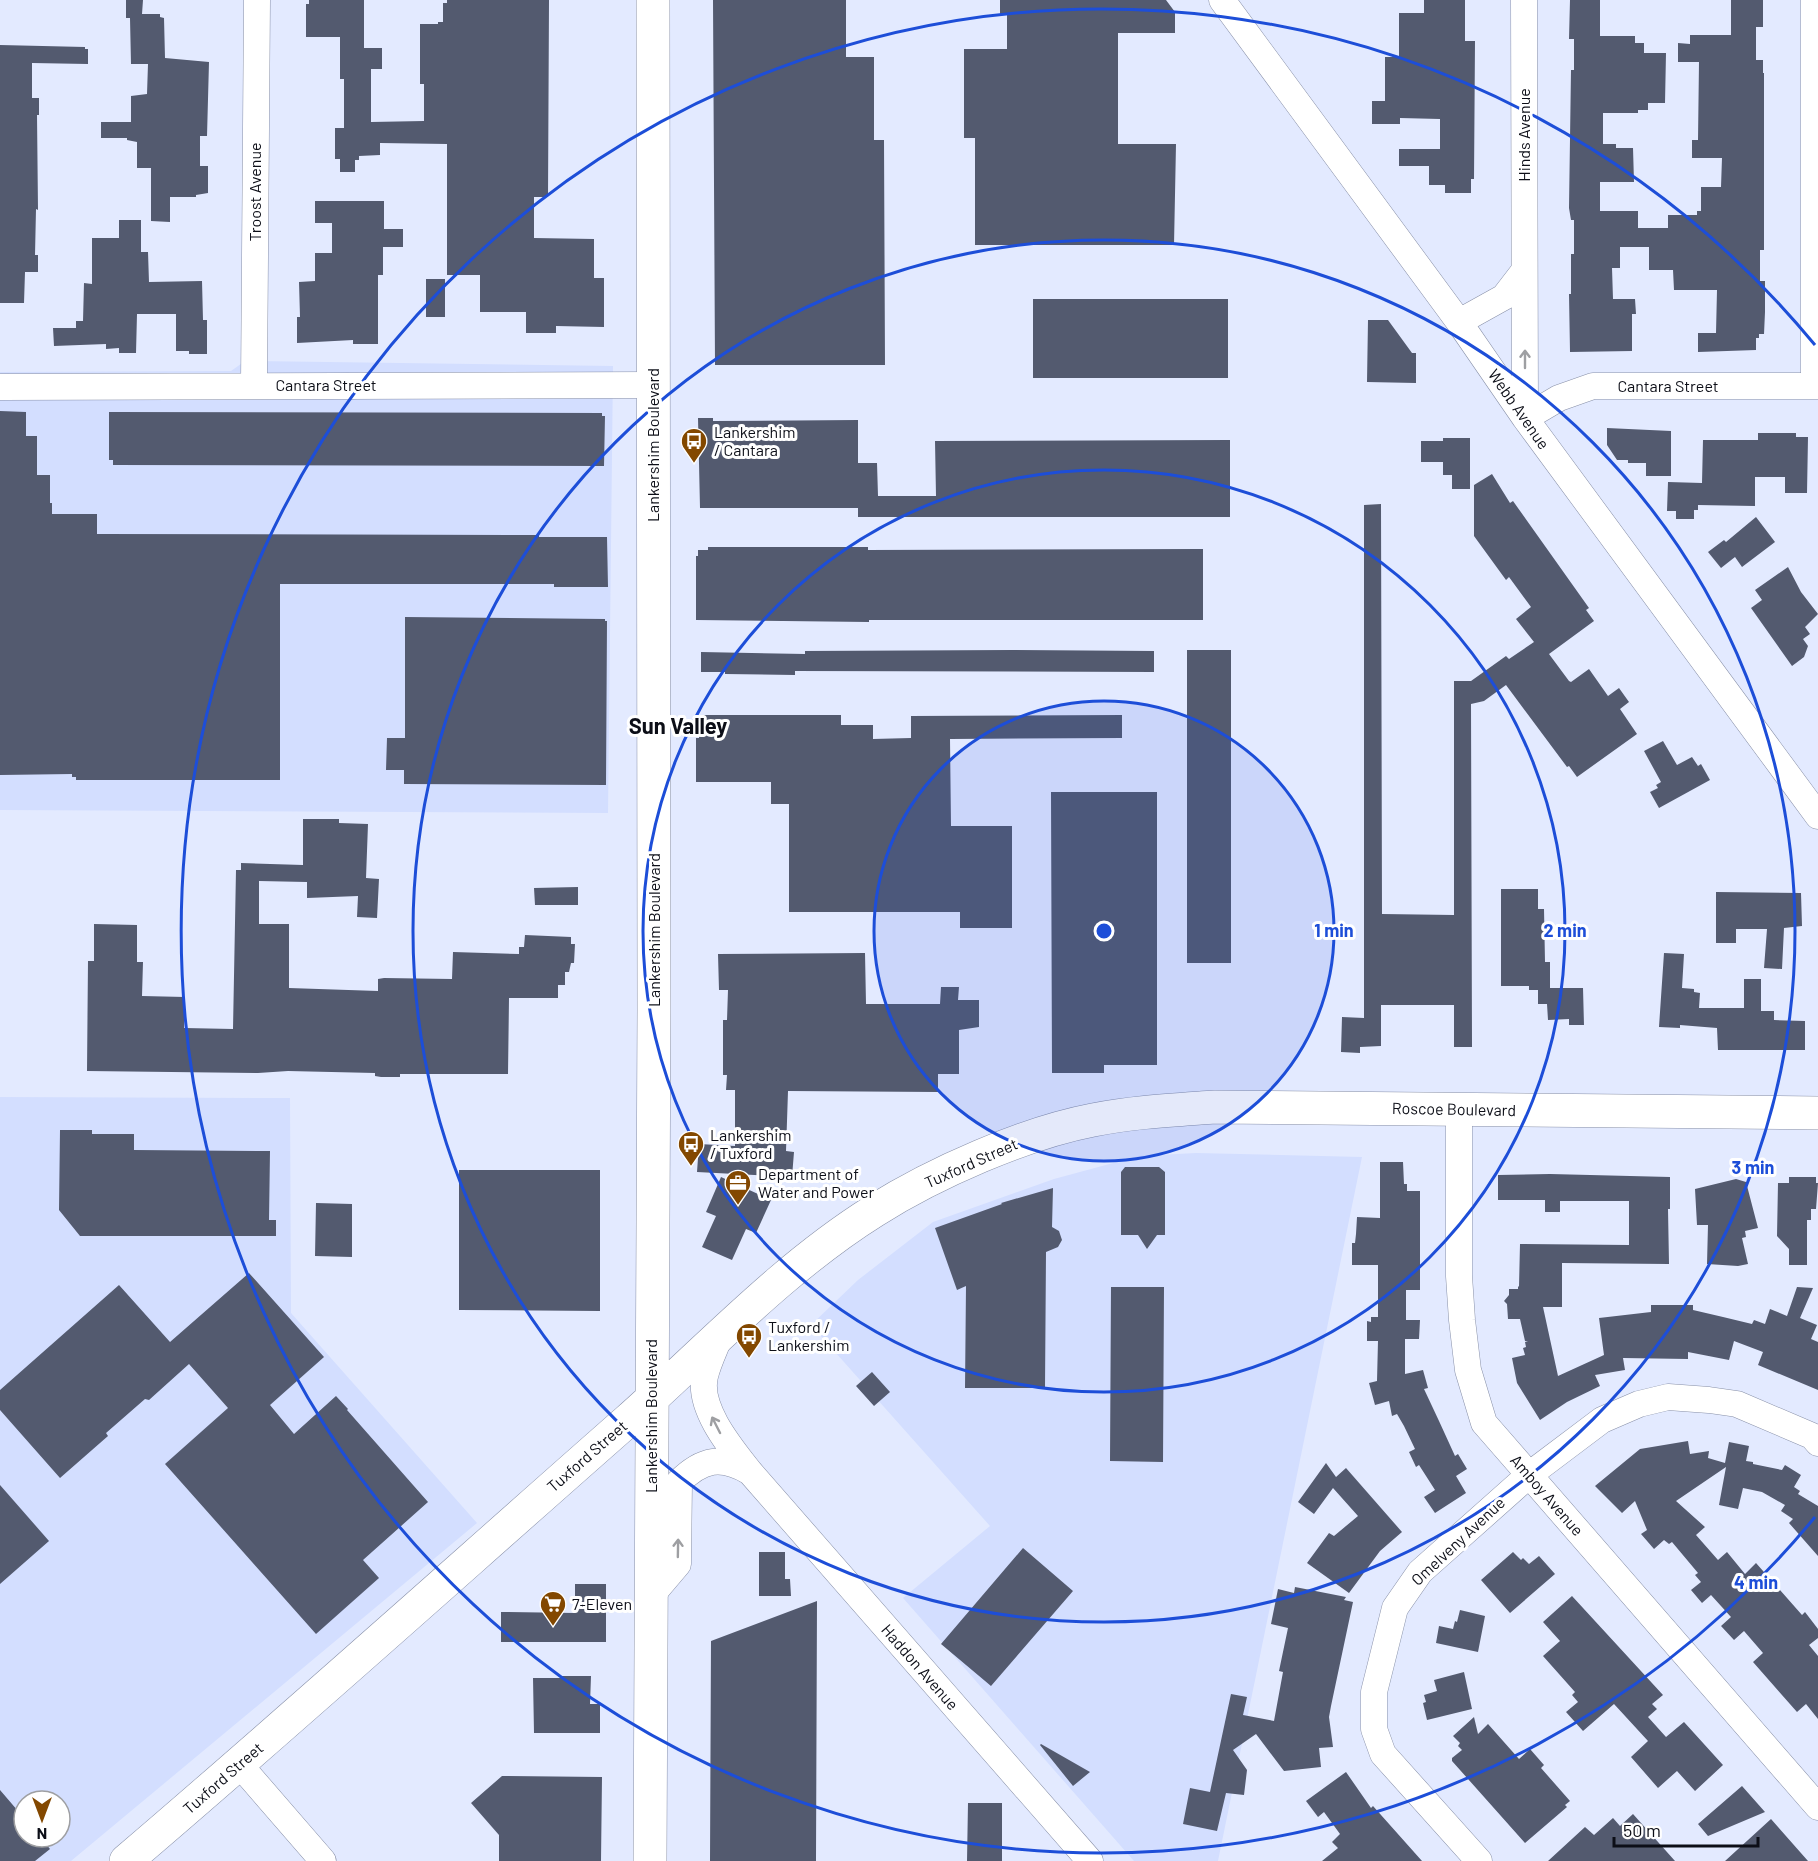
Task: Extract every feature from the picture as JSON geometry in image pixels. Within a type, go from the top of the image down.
[{"type":"main road","name":"Lankershim Boulevard","points":[[650,1861],[654,1031],[653,0]]},
{"type":"main road","name":"Roscoe Boulevard","points":[[1091,1120],[1215,1107],[1818,1113]]},
{"type":"main road","name":"Tuxford Street","points":[[126,1861],[651,1400],[784,1279],[834,1239],[875,1210],[981,1156],[1035,1136],[1091,1120]]},
{"type":"street","name":"Troost Avenue","points":[[254,385],[257,0]]},
{"type":"street","name":"Webb Avenue","points":[[1222,0],[1459,322],[1525,418],[1818,816]]},
{"type":"street","name":"Hinds Avenue","points":[[1524,0],[1525,418]]},
{"type":"street","points":[[1814,0],[1816,386]]},
{"type":"street","points":[[1459,322],[1504,297],[1524,271]]},
{"type":"street","name":"Cantara Street","points":[[0,387],[653,385]]},
{"type":"street","name":"Cantara Street","points":[[1525,418],[1559,398],[1593,386],[1816,386]]},
{"type":"street","name":"Amboy Avenue","points":[[1459,1109],[1459,1276],[1468,1370],[1484,1423],[1818,1807]]},
{"type":"street","name":"Haddon Avenue","points":[[720,1336],[704,1379],[706,1399],[713,1420],[724,1440],[1090,1861]]},
{"type":"street","name":"Omelveny Avenue","points":[[1479,1861],[1383,1754],[1374,1729],[1374,1692],[1395,1608],[1420,1572],[1529,1475],[1602,1420],[1639,1404],[1668,1397],[1737,1404],[1812,1436],[1818,1443]]},
{"type":"street","name":"Haddon Avenue","points":[[650,1597],[678,1564],[679,1482],[690,1470],[704,1463],[720,1461],[736,1464],[750,1472]]},
{"type":"street","points":[[239,1764],[323,1861]]},
{"type":"shaded area","points":[[245,361],[613,366],[608,813],[0,810],[0,372],[231,371]]},
{"type":"shaded area","points":[[0,1097],[290,1098],[291,1313],[477,1523],[71,1861],[0,1861]]},
{"type":"shaded area","points":[[1196,1153],[1362,1157],[1218,1861],[1134,1861],[903,1598],[990,1526],[811,1325],[858,1280],[933,1222],[1054,1179],[1139,1156]]},
{"type":"building","points":[[126,0],[143,0],[142,14],[160,14],[160,17],[164,18],[165,58],[209,62],[207,136],[200,136],[200,166],[208,166],[208,193],[196,195],[196,197],[170,197],[170,222],[151,221],[151,168],[137,168],[137,142],[127,140],[127,138],[101,138],[101,122],[131,122],[131,96],[147,94],[148,64],[131,64],[130,18],[126,18]]},
{"type":"building","points":[[309,0],[364,0],[364,48],[382,48],[382,69],[371,69],[371,122],[424,121],[424,84],[420,84],[420,24],[443,22],[443,3],[447,3],[447,0],[549,0],[548,197],[534,197],[534,238],[594,239],[594,278],[604,278],[604,327],[556,326],[556,333],[526,333],[526,312],[480,312],[480,275],[447,275],[447,144],[380,143],[380,155],[359,156],[359,160],[355,160],[355,172],[340,172],[340,159],[335,159],[335,128],[344,128],[344,79],[340,79],[340,37],[306,37],[306,4],[309,4]]},
{"type":"building","points":[[713,0],[846,0],[846,57],[874,57],[874,140],[884,140],[885,365],[715,365]]},
{"type":"building","points":[[1000,0],[1166,0],[1175,12],[1175,33],[1118,33],[1118,144],[1176,144],[1174,245],[975,245],[975,138],[964,138],[964,49],[1007,49],[1007,15],[1000,15]]},
{"type":"building","points":[[1424,0],[1465,0],[1465,41],[1475,41],[1474,179],[1471,179],[1471,193],[1445,193],[1445,185],[1429,185],[1429,166],[1399,166],[1399,149],[1440,149],[1440,119],[1400,118],[1400,124],[1372,124],[1372,101],[1385,101],[1385,57],[1399,57],[1399,13],[1424,13]]},
{"type":"building","points":[[1570,0],[1600,0],[1600,36],[1635,36],[1635,43],[1644,43],[1644,53],[1666,53],[1665,103],[1648,103],[1648,110],[1638,110],[1638,113],[1603,113],[1603,144],[1616,144],[1616,148],[1633,148],[1634,182],[1600,182],[1600,211],[1638,211],[1638,228],[1668,228],[1668,215],[1697,215],[1697,211],[1701,211],[1701,187],[1721,187],[1722,158],[1692,158],[1692,140],[1698,140],[1699,62],[1678,62],[1678,43],[1690,44],[1690,35],[1731,35],[1731,0],[1763,0],[1763,27],[1756,27],[1756,60],[1763,60],[1764,73],[1764,250],[1760,250],[1760,281],[1765,281],[1765,312],[1764,334],[1759,334],[1759,338],[1756,338],[1756,350],[1698,352],[1698,333],[1716,333],[1717,290],[1674,290],[1673,270],[1649,270],[1649,247],[1620,247],[1620,268],[1612,268],[1613,299],[1635,299],[1636,314],[1632,314],[1632,351],[1570,352],[1569,294],[1571,294],[1571,254],[1574,254],[1574,220],[1571,220],[1569,208],[1571,70],[1574,70],[1574,39],[1569,39]]},
{"type":"building","points":[[0,45],[85,47],[88,49],[88,64],[32,63],[32,98],[39,98],[39,115],[37,115],[38,210],[36,209],[35,255],[38,255],[38,272],[25,272],[24,303],[0,303]]},
{"type":"building","points":[[315,201],[384,201],[384,229],[403,229],[403,247],[383,247],[383,275],[378,275],[378,344],[353,344],[353,340],[297,343],[297,317],[300,317],[299,282],[315,281],[315,253],[332,253],[332,223],[315,223]]},
{"type":"building","points":[[119,220],[141,220],[141,252],[148,252],[149,282],[202,281],[203,320],[207,320],[207,354],[176,351],[176,314],[137,314],[136,353],[119,353],[119,348],[106,349],[106,344],[54,346],[53,328],[76,328],[76,321],[83,321],[84,283],[92,284],[92,238],[119,238]]},
{"type":"building","points":[[426,279],[445,279],[445,317],[426,317]]},
{"type":"building","points":[[1033,299],[1228,299],[1228,378],[1033,378]]},
{"type":"building","points":[[1368,320],[1388,320],[1412,353],[1416,353],[1416,383],[1367,382]]},
{"type":"building","points":[[0,411],[26,412],[26,436],[37,436],[37,475],[50,475],[52,514],[97,514],[97,534],[607,537],[608,587],[554,587],[554,584],[280,584],[280,780],[76,780],[72,774],[0,775]]},
{"type":"building","points":[[109,412],[602,413],[602,416],[605,416],[604,466],[113,465],[113,460],[109,460]]},
{"type":"building","points":[[698,418],[713,418],[713,421],[858,420],[858,463],[877,463],[878,496],[936,496],[935,441],[1230,440],[1230,517],[858,517],[858,508],[700,508]]},
{"type":"building","points":[[1607,428],[1671,431],[1671,476],[1646,476],[1646,463],[1628,463],[1628,460],[1617,460],[1607,445]]},
{"type":"building","points":[[1758,433],[1796,433],[1796,437],[1808,437],[1807,493],[1785,493],[1785,477],[1755,477],[1755,506],[1698,505],[1698,510],[1694,510],[1694,519],[1676,519],[1676,511],[1667,511],[1668,482],[1702,483],[1703,440],[1758,440]]},
{"type":"building","points":[[1443,438],[1470,438],[1470,489],[1452,489],[1452,475],[1443,475],[1443,462],[1421,462],[1421,441],[1443,441]]},
{"type":"building","points":[[1492,474],[1510,503],[1513,501],[1589,608],[1586,610],[1594,621],[1549,654],[1571,682],[1589,669],[1608,696],[1619,688],[1629,702],[1620,709],[1637,734],[1577,777],[1569,766],[1567,767],[1506,685],[1484,701],[1471,704],[1472,1047],[1454,1047],[1454,1005],[1381,1005],[1381,1046],[1360,1047],[1360,1053],[1341,1052],[1342,1017],[1364,1018],[1364,505],[1381,504],[1382,914],[1454,915],[1454,681],[1471,681],[1506,656],[1509,659],[1534,642],[1516,619],[1531,607],[1509,577],[1506,580],[1474,536],[1474,485]]},
{"type":"building","points":[[1756,517],[1775,542],[1742,567],[1735,557],[1721,568],[1708,552],[1724,540],[1726,542]]},
{"type":"building","points":[[708,547],[868,547],[868,550],[1203,549],[1203,620],[869,620],[869,622],[696,620],[696,556],[698,556],[698,550],[708,550]]},
{"type":"building","points":[[1788,567],[1801,592],[1818,614],[1805,627],[1810,634],[1803,639],[1808,646],[1804,657],[1792,666],[1751,608],[1762,600],[1755,590]]},
{"type":"building","points":[[405,617],[605,619],[607,621],[606,785],[404,784],[404,770],[386,770],[387,738],[405,738]]},
{"type":"building","points":[[1187,650],[1231,650],[1231,963],[1187,963]]},
{"type":"building","points":[[805,651],[1154,651],[1154,672],[795,671],[795,675],[701,672],[701,652],[805,654]]},
{"type":"building","points":[[701,715],[841,715],[841,725],[873,725],[873,739],[911,738],[911,716],[1122,715],[1122,738],[950,739],[951,826],[1012,826],[1012,928],[960,928],[960,912],[789,912],[789,804],[771,804],[771,782],[696,782],[696,738],[699,738],[699,717]]},
{"type":"building","points":[[1663,741],[1677,765],[1692,757],[1698,766],[1701,764],[1710,780],[1659,808],[1650,792],[1658,788],[1656,785],[1661,782],[1644,751]]},
{"type":"building","points":[[1051,792],[1157,792],[1157,1065],[1104,1065],[1104,1073],[1052,1073]]},
{"type":"building","points":[[303,819],[339,819],[339,823],[368,824],[366,878],[379,879],[377,918],[357,917],[358,896],[307,898],[307,882],[259,881],[259,924],[289,924],[289,988],[378,991],[378,979],[384,978],[452,979],[453,952],[519,954],[519,947],[524,947],[525,935],[571,937],[571,944],[575,944],[574,963],[571,963],[569,972],[565,972],[565,985],[558,985],[558,998],[509,998],[508,1074],[400,1074],[400,1077],[381,1077],[375,1076],[375,1073],[288,1071],[258,1073],[87,1071],[88,961],[94,961],[94,924],[137,925],[137,962],[143,962],[142,996],[185,997],[184,1028],[233,1029],[236,870],[241,870],[241,863],[303,865]]},
{"type":"building","points":[[578,887],[578,905],[535,905],[534,888]]},
{"type":"building","points":[[1501,889],[1538,889],[1538,909],[1544,909],[1545,962],[1550,962],[1550,988],[1583,988],[1584,1025],[1569,1025],[1569,1019],[1548,1020],[1547,1004],[1538,1004],[1538,990],[1529,990],[1529,986],[1501,986]]},
{"type":"building","points":[[1716,892],[1801,893],[1802,926],[1784,928],[1782,969],[1764,968],[1767,929],[1736,929],[1736,943],[1716,943]]},
{"type":"building","points":[[865,953],[866,1004],[940,1004],[941,987],[959,987],[958,1000],[979,1000],[979,1027],[959,1030],[959,1074],[938,1074],[938,1092],[788,1091],[786,1151],[794,1152],[792,1177],[697,1172],[699,1144],[735,1146],[735,1090],[726,1090],[727,1075],[723,1075],[723,1020],[727,1020],[728,990],[719,990],[718,954]]},
{"type":"building","points":[[1664,953],[1684,954],[1682,988],[1694,989],[1694,992],[1700,993],[1699,1008],[1744,1008],[1744,979],[1761,979],[1761,1011],[1774,1011],[1774,1020],[1805,1021],[1805,1050],[1718,1050],[1717,1028],[1680,1025],[1680,1028],[1659,1027]]},
{"type":"building","points":[[60,1130],[92,1130],[92,1134],[134,1134],[134,1150],[270,1151],[269,1220],[276,1220],[276,1236],[80,1236],[59,1210]]},
{"type":"building","points":[[1380,1162],[1403,1162],[1404,1184],[1407,1184],[1407,1191],[1420,1191],[1420,1290],[1406,1290],[1406,1320],[1420,1320],[1419,1339],[1405,1339],[1405,1374],[1423,1370],[1428,1388],[1424,1389],[1455,1456],[1458,1454],[1467,1469],[1456,1476],[1466,1493],[1435,1513],[1424,1497],[1435,1490],[1419,1465],[1416,1467],[1409,1452],[1415,1449],[1404,1426],[1397,1414],[1392,1416],[1389,1401],[1375,1405],[1369,1383],[1377,1381],[1378,1341],[1367,1341],[1367,1321],[1371,1322],[1371,1317],[1378,1317],[1378,1265],[1352,1265],[1352,1243],[1355,1243],[1357,1217],[1380,1218]]},
{"type":"building","points":[[1125,1167],[1159,1167],[1165,1172],[1165,1235],[1157,1235],[1147,1249],[1138,1235],[1121,1235],[1121,1172]]},
{"type":"building","points":[[459,1170],[600,1170],[600,1311],[459,1310]]},
{"type":"building","points":[[1498,1175],[1670,1177],[1669,1264],[1562,1263],[1562,1307],[1543,1307],[1558,1376],[1604,1355],[1599,1318],[1651,1312],[1651,1305],[1693,1305],[1693,1310],[1752,1324],[1754,1320],[1765,1324],[1770,1309],[1787,1316],[1797,1287],[1813,1288],[1800,1318],[1817,1325],[1811,1339],[1818,1342],[1818,1390],[1758,1365],[1763,1352],[1734,1341],[1729,1360],[1688,1352],[1688,1359],[1623,1358],[1625,1370],[1595,1375],[1600,1386],[1567,1402],[1540,1420],[1517,1383],[1512,1358],[1525,1355],[1523,1348],[1526,1347],[1525,1342],[1528,1341],[1525,1341],[1520,1319],[1508,1319],[1507,1304],[1504,1301],[1509,1295],[1509,1289],[1519,1287],[1520,1244],[1629,1245],[1629,1201],[1560,1201],[1560,1212],[1545,1212],[1545,1200],[1498,1200]]},
{"type":"building","name":"Department of Water and Power","points":[[721,1177],[771,1200],[756,1233],[746,1229],[732,1260],[702,1247],[716,1216],[706,1212]]},
{"type":"building","points":[[1789,1177],[1816,1177],[1816,1183],[1818,1183],[1816,1209],[1811,1209],[1811,1220],[1807,1220],[1807,1265],[1789,1265],[1789,1249],[1777,1236],[1778,1183],[1789,1183]]},
{"type":"building","points":[[1736,1179],[1746,1182],[1758,1228],[1745,1231],[1746,1237],[1742,1238],[1748,1264],[1738,1266],[1707,1264],[1708,1225],[1697,1225],[1695,1189]]},
{"type":"building","points":[[1053,1188],[1052,1227],[1059,1231],[1062,1240],[1058,1247],[1046,1252],[1045,1388],[965,1388],[966,1286],[957,1290],[935,1228],[1001,1203]]},
{"type":"building","points":[[316,1203],[352,1204],[352,1257],[315,1256]]},
{"type":"building","points":[[249,1273],[324,1357],[270,1405],[294,1434],[336,1396],[428,1502],[363,1560],[379,1578],[316,1634],[165,1464],[228,1408],[189,1364],[149,1400],[145,1399],[106,1433],[108,1436],[60,1478],[0,1410],[0,1390],[119,1285],[170,1342]]},
{"type":"building","points":[[1111,1287],[1164,1287],[1163,1462],[1110,1461]]},
{"type":"building","points":[[872,1372],[890,1392],[874,1406],[856,1386]]},
{"type":"building","points":[[1688,1441],[1690,1454],[1709,1451],[1708,1458],[1725,1463],[1729,1442],[1749,1446],[1746,1461],[1782,1470],[1785,1465],[1801,1475],[1794,1487],[1800,1491],[1798,1494],[1818,1506],[1818,1556],[1789,1523],[1793,1519],[1781,1511],[1785,1505],[1762,1492],[1743,1488],[1738,1509],[1719,1505],[1726,1467],[1676,1501],[1705,1527],[1696,1535],[1718,1560],[1727,1552],[1745,1574],[1756,1563],[1802,1615],[1805,1612],[1818,1629],[1818,1638],[1809,1645],[1818,1656],[1818,1719],[1806,1704],[1797,1712],[1753,1662],[1763,1653],[1744,1631],[1734,1640],[1721,1626],[1731,1617],[1711,1595],[1702,1603],[1691,1590],[1701,1582],[1695,1575],[1698,1573],[1672,1542],[1669,1544],[1664,1540],[1654,1549],[1641,1534],[1647,1530],[1635,1501],[1622,1513],[1595,1486],[1640,1449]]},
{"type":"building","points":[[1326,1463],[1336,1477],[1346,1468],[1402,1532],[1380,1551],[1349,1593],[1307,1563],[1329,1533],[1334,1536],[1358,1516],[1333,1488],[1314,1514],[1298,1502]]},
{"type":"building","points":[[0,1485],[49,1541],[0,1584]]},
{"type":"building","points":[[1023,1548],[1073,1591],[991,1686],[941,1644]]},
{"type":"building","points":[[759,1552],[785,1552],[785,1579],[790,1579],[791,1596],[759,1596]]},
{"type":"building","points":[[1513,1552],[1529,1564],[1539,1556],[1555,1574],[1510,1613],[1481,1580]]},
{"type":"building","name":"7-Eleven","points":[[575,1584],[606,1584],[606,1642],[501,1642],[501,1612],[575,1613]]},
{"type":"building","points":[[1295,1587],[1346,1597],[1344,1600],[1353,1602],[1329,1717],[1333,1747],[1319,1748],[1321,1767],[1284,1771],[1256,1734],[1233,1750],[1247,1770],[1244,1795],[1226,1793],[1217,1831],[1183,1824],[1190,1788],[1210,1792],[1231,1694],[1247,1697],[1243,1715],[1274,1721],[1283,1672],[1279,1671],[1288,1628],[1271,1624],[1278,1589],[1294,1593]]},
{"type":"building","points":[[1572,1596],[1663,1695],[1652,1704],[1657,1709],[1648,1717],[1666,1737],[1684,1722],[1723,1765],[1695,1791],[1677,1771],[1658,1788],[1631,1757],[1648,1741],[1614,1704],[1583,1731],[1566,1712],[1578,1702],[1572,1695],[1575,1692],[1543,1656],[1560,1641],[1543,1622]]},
{"type":"building","points":[[817,1601],[816,1861],[710,1861],[711,1641]]},
{"type":"building","points":[[1460,1610],[1485,1616],[1478,1652],[1436,1643],[1439,1626],[1453,1629]]},
{"type":"building","points":[[1464,1672],[1472,1709],[1427,1720],[1423,1703],[1426,1702],[1424,1695],[1437,1691],[1434,1680]]},
{"type":"building","points":[[560,1676],[591,1676],[590,1704],[600,1704],[600,1733],[534,1733],[533,1678],[560,1678]]},
{"type":"building","points":[[1474,1717],[1478,1734],[1488,1724],[1519,1759],[1530,1749],[1544,1765],[1541,1768],[1570,1801],[1565,1805],[1567,1807],[1525,1843],[1452,1761],[1452,1758],[1462,1750],[1458,1746],[1460,1743],[1453,1736]]},
{"type":"building","points":[[1041,1744],[1090,1772],[1073,1786]]},
{"type":"building","points":[[1346,1772],[1371,1808],[1373,1806],[1422,1861],[1322,1861],[1338,1848],[1332,1842],[1340,1834],[1324,1812],[1318,1817],[1306,1801]]},
{"type":"building","points":[[502,1776],[602,1777],[601,1861],[499,1861],[499,1835],[471,1803]]},
{"type":"building","points":[[1742,1786],[1765,1812],[1708,1836],[1698,1824]]},
{"type":"building","points":[[0,1790],[12,1804],[12,1849],[50,1849],[35,1861],[0,1861]]},
{"type":"building","points":[[968,1803],[1002,1803],[1002,1861],[967,1861]]},
{"type":"building","points":[[1633,1814],[1675,1861],[1548,1861],[1585,1827],[1594,1835],[1613,1818],[1620,1826]]},
{"type":"building","points":[[1771,1819],[1808,1861],[1725,1861]]},
{"type":"place","name":"Lankershim / Cantara","points":[[694,464]]},
{"type":"place","name":"Lankershim / Tuxford","points":[[691,1167]]},
{"type":"place","name":"Department of Water and Power","points":[[738,1206]]},
{"type":"place","name":"Tuxford / Lankershim","points":[[749,1359]]},
{"type":"place","name":"7-Eleven","points":[[553,1627]]},
{"type":"district","name":"Sun Valley","points":[[678,726]]}]
